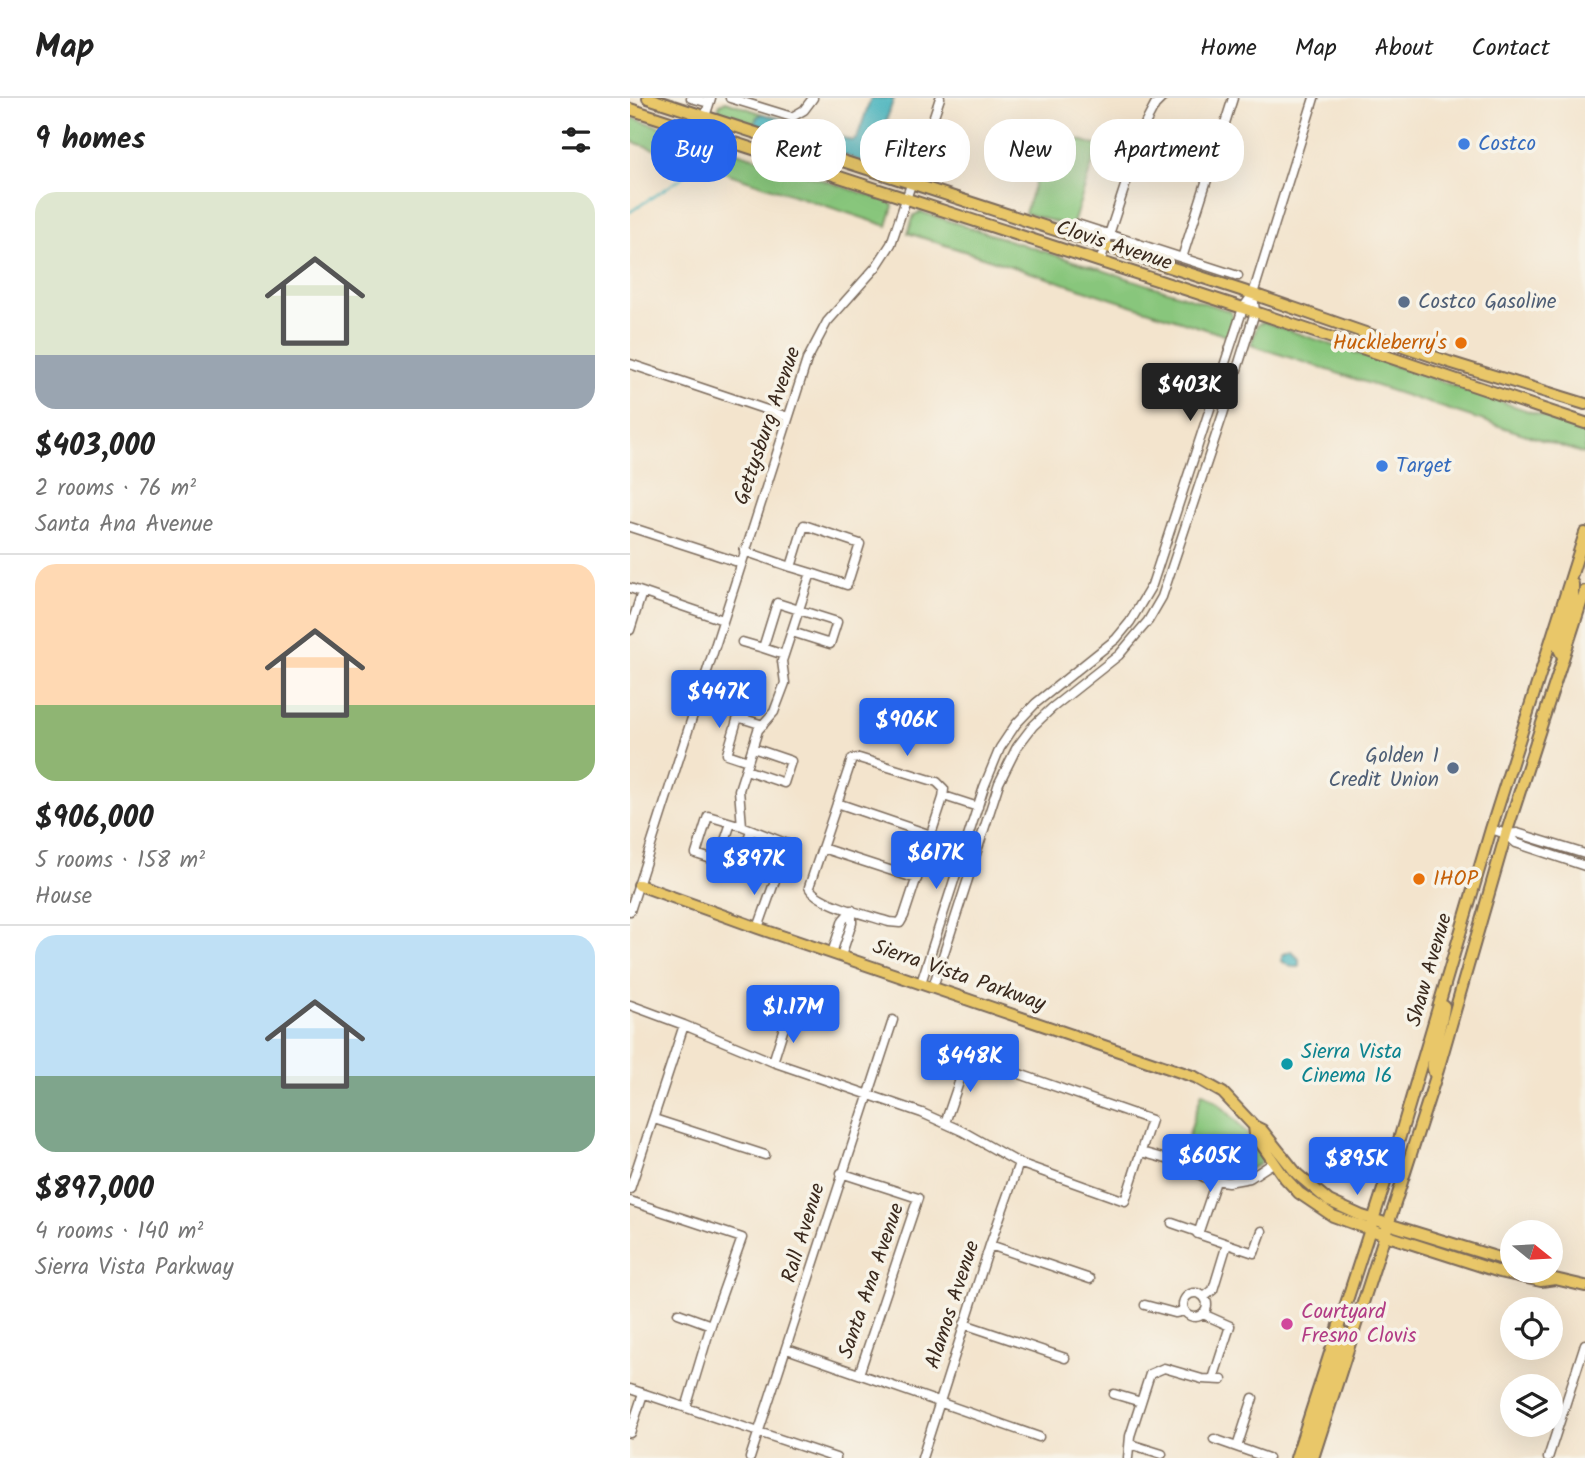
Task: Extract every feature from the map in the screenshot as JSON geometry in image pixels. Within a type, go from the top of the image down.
[{"type":"main road","name":"Clovis Avenue","points":[[648,98],[1253,295],[1449,362],[1585,404]]},
{"type":"main road","name":"Clovis Avenue","points":[[630,109],[660,119]]},
{"type":"main road","name":"Clovis Avenue","points":[[737,144],[1243,308],[1585,423]]},
{"type":"main road","name":"Shaw Avenue","points":[[1296,1458],[1445,989],[1491,829],[1585,533]]},
{"type":"main road","points":[[1563,657],[1558,647],[1573,598],[1573,571]]},
{"type":"main road","name":"Shaw Avenue","points":[[1313,1458],[1436,1076],[1506,834],[1585,591]]},
{"type":"main road","name":"Sierra Vista Parkway","points":[[639,885],[1195,1077],[1223,1093],[1254,1126],[1262,1130],[1304,1182],[1329,1201],[1371,1225]]},
{"type":"main road","points":[[1436,1076],[1431,1064],[1444,1020],[1445,989]]},
{"type":"main road","name":"Sierra Vista Parkway","points":[[1254,1126],[1255,1136],[1273,1163],[1299,1193],[1333,1216],[1371,1225]]},
{"type":"main road","points":[[1273,1163],[1282,1165],[1306,1191],[1329,1201]]},
{"type":"main road","points":[[1371,1225],[1500,1259]]},
{"type":"main road","points":[[1387,1230],[1500,1272]]},
{"type":"main road","points":[[1563,1281],[1585,1286]]},
{"type":"main road","points":[[1327,1414],[1322,1404],[1340,1348],[1347,1301]]},
{"type":"main road","points":[[1305,1458],[1318,1416],[1314,1403]]},
{"type":"street","points":[[691,98],[710,101],[705,117]]},
{"type":"street","points":[[730,98],[792,117],[804,110],[813,98]]},
{"type":"street","name":"Gettysburg Avenue","points":[[630,911],[807,360],[820,332],[867,278],[897,232],[940,98]]},
{"type":"street","points":[[1100,262],[1151,111],[1163,98]]},
{"type":"street","points":[[1182,258],[1233,98]]},
{"type":"street","points":[[921,983],[992,764],[1016,724],[1043,697],[1115,639],[1144,601],[1159,568],[1243,308],[1253,295],[1314,98]]},
{"type":"street","points":[[1077,224],[1238,276]]},
{"type":"street","points":[[933,987],[999,783],[1017,747],[1032,726],[1119,655],[1148,621],[1162,597],[1255,312],[1253,295]]},
{"type":"street","points":[[630,364],[788,417]]},
{"type":"street","points":[[744,551],[791,567],[847,585],[860,544],[804,525],[791,567]]},
{"type":"street","points":[[630,527],[741,563]]},
{"type":"street","points":[[742,826],[739,790],[758,730],[774,712],[785,683],[782,661],[811,573]]},
{"type":"street","points":[[630,588],[723,620]]},
{"type":"street","points":[[630,630],[642,592]]},
{"type":"street","points":[[762,648],[777,603],[837,622],[830,644],[792,632]]},
{"type":"street","points":[[742,642],[784,655]]},
{"type":"street","points":[[753,748],[791,761],[784,783],[727,754],[738,717],[763,725]]},
{"type":"street","points":[[859,758],[937,782],[944,789],[944,796],[900,923],[852,910],[812,894],[809,887],[852,759],[859,758]]},
{"type":"street","points":[[944,796],[978,807]]},
{"type":"street","points":[[837,803],[931,835]]},
{"type":"street","points":[[751,830],[739,868],[696,854],[708,816],[742,826],[788,844],[758,928]]},
{"type":"street","points":[[718,861],[731,823]]},
{"type":"street","points":[[1491,829],[1506,834],[1517,833],[1585,854]]},
{"type":"street","points":[[1506,834],[1516,844],[1585,866]]},
{"type":"street","points":[[822,848],[916,879]]},
{"type":"street","points":[[837,954],[852,923],[852,910]]},
{"type":"street","points":[[630,1005],[773,1062],[945,1123],[1019,1163],[1125,1201],[1151,1120],[968,1056],[945,1123]]},
{"type":"street","name":"Rall Avenue","points":[[750,1458],[893,1020]]},
{"type":"street","points":[[773,1062],[786,1021]]},
{"type":"street","points":[[630,1189],[684,1025]]},
{"type":"street","points":[[654,1119],[765,1155]]},
{"type":"street","points":[[1141,1152],[1173,1161],[1216,1181],[1250,1178],[1273,1163]]},
{"type":"street","name":"Alamos Avenue","points":[[922,1458],[1019,1163]]},
{"type":"street","name":"Santa Ana Avenue","points":[[841,1173],[918,1198],[859,1374]]},
{"type":"street","points":[[1198,1234],[1216,1181]]},
{"type":"street","points":[[630,1201],[742,1238],[711,1325],[686,1408]]},
{"type":"street","points":[[1172,1223],[1254,1254],[1262,1231]]},
{"type":"street","points":[[1204,1297],[1213,1290],[1227,1244]]},
{"type":"street","points":[[990,1245],[1090,1279]]},
{"type":"street","points":[[1128,1458],[1130,1436],[1150,1374],[1164,1368],[1202,1379],[1217,1379],[1230,1326],[1203,1314],[1191,1316],[1185,1311],[1184,1303],[1188,1296],[1195,1293],[1204,1297]]},
{"type":"street","points":[[1203,1314],[1207,1308],[1204,1297]]},
{"type":"street","points":[[1145,1305],[1175,1313],[1185,1311]]},
{"type":"street","points":[[678,1313],[711,1325]]},
{"type":"street","points":[[964,1324],[1065,1358]]},
{"type":"street","points":[[1548,1458],[1585,1344]]},
{"type":"street","points":[[787,1349],[1039,1437]]},
{"type":"street","points":[[630,1389],[833,1458]]},
{"type":"street","points":[[630,1433],[643,1394]]},
{"type":"street","points":[[1114,1394],[1141,1402]]},
{"type":"street","points":[[1237,1447],[1253,1398]]},
{"type":"street","points":[[1214,1439],[1268,1458]]},
{"type":"street","points":[[1130,1444],[1162,1454]]},
{"type":"green space","points":[[726,101],[763,114],[757,119],[751,119],[751,125],[722,115],[718,110],[720,104]]},
{"type":"green space","points":[[630,117],[651,124],[651,148],[630,141]]},
{"type":"green space","points":[[1076,139],[1090,143],[1090,171],[1072,227],[1025,213],[1035,182],[1076,182]]},
{"type":"green space","points":[[737,152],[751,157],[751,181],[737,177]]},
{"type":"green space","points":[[753,182],[829,182],[890,202],[893,206],[887,226]]},
{"type":"green space","points":[[921,212],[1230,311],[1233,317],[1227,336],[908,233],[914,215]]},
{"type":"green space","points":[[1264,322],[1585,430],[1585,454],[1251,345],[1257,325]]},
{"type":"green space","points":[[1202,1092],[1220,1105],[1243,1129],[1262,1156],[1260,1164],[1239,1173],[1224,1174],[1201,1168],[1182,1157]]},
{"type":"water","points":[[871,98],[894,98],[887,119],[864,119]]},
{"type":"water","points":[[763,114],[783,119],[756,119]]},
{"type":"water","points":[[860,129],[860,161],[846,156],[846,139],[852,141],[857,138]]},
{"type":"water","points":[[1291,951],[1299,959],[1299,967],[1291,967],[1282,961],[1282,955]]},
{"type":"waterway","points":[[630,212],[676,182]]},
{"type":"place","name":"Costco","points":[[1464,144]]},
{"type":"place","name":"Costco Gasoline","points":[[1404,302]]},
{"type":"place","name":"Huckleberry's","points":[[1461,343]]},
{"type":"place","name":"Target","points":[[1382,466]]},
{"type":"place","name":"Golden 1 Credit Union","points":[[1453,768]]},
{"type":"place","name":"IHOP","points":[[1419,879]]},
{"type":"place","name":"Sierra Vista Cinema 16","points":[[1287,1064]]},
{"type":"place","name":"Courtyard Fresno Clovis","points":[[1287,1324]]}]
